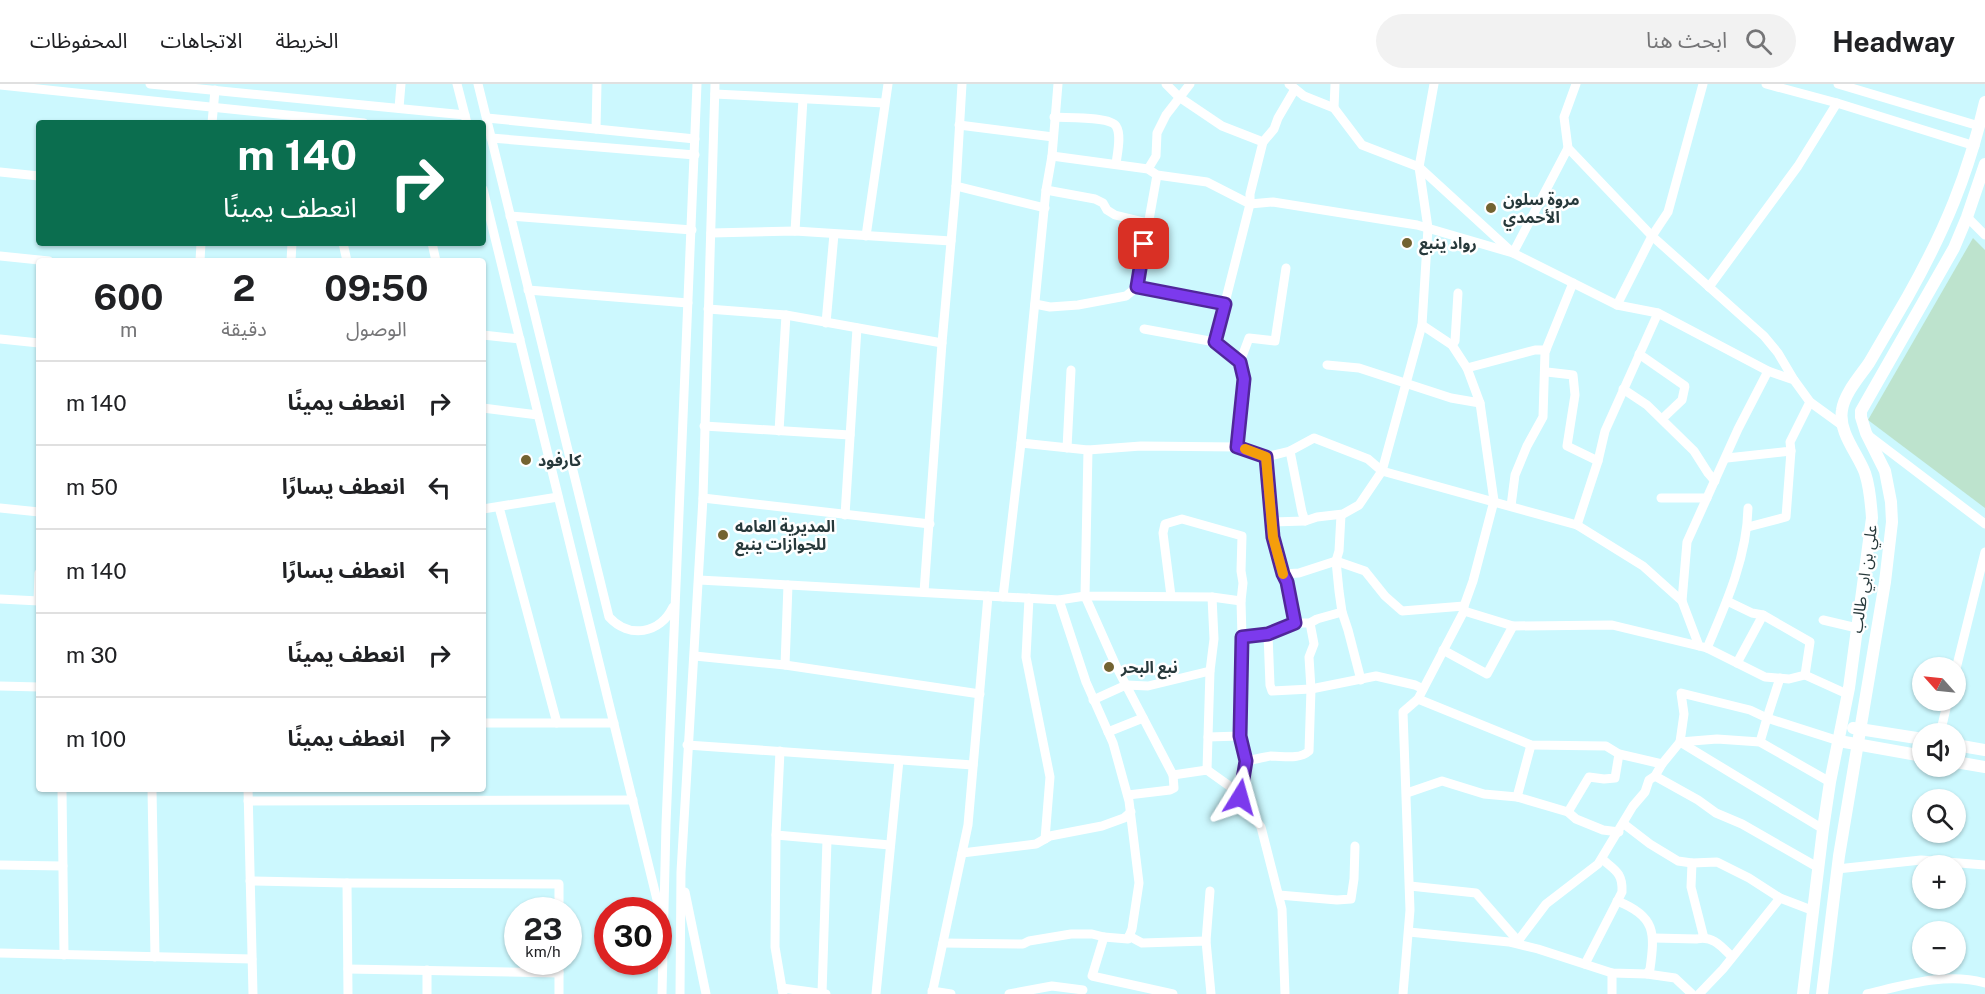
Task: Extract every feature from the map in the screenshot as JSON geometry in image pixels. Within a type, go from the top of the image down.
[{"type":"main road","points":[[1843,426],[1842,410],[1846,399],[1940,238],[1962,183],[1980,148],[1985,102]]},
{"type":"main road","name":"علي بن ابي طالب","points":[[1822,994],[1838,869],[1885,582],[1892,522],[1885,471],[1866,433],[1861,417],[1863,405],[1954,248],[1985,164]]},
{"type":"main road","name":"علي بن ابي طالب","points":[[1803,994],[1823,829],[1847,694],[1872,518],[1865,474],[1843,426]]},
{"type":"main road","points":[[1841,726],[1912,738]]},
{"type":"main road","points":[[1839,741],[1912,754]]},
{"type":"main road","points":[[1966,747],[1985,750]]},
{"type":"main road","points":[[1966,764],[1985,767]]},
{"type":"street","points":[[150,84],[399,108],[466,119],[457,84]]},
{"type":"street","points":[[260,95],[262,84]]},
{"type":"street","points":[[399,108],[402,84]]},
{"type":"street","points":[[478,84],[609,616],[615,624],[625,629],[651,629],[660,625],[669,615],[675,603]]},
{"type":"street","points":[[596,129],[597,84]]},
{"type":"street","points":[[664,897],[697,84]]},
{"type":"street","points":[[866,236],[888,84]]},
{"type":"street","points":[[924,592],[962,84]]},
{"type":"street","points":[[1003,597],[1058,84]]},
{"type":"street","points":[[1166,84],[1179,97],[1222,126],[1263,142]]},
{"type":"street","points":[[1148,169],[1156,156],[1157,133],[1166,115],[1190,84]]},
{"type":"street","points":[[1334,108],[1335,84]]},
{"type":"street","points":[[1272,522],[1305,521],[1341,514],[1359,505],[1382,471],[1422,325],[1428,228],[1419,167],[1434,84]]},
{"type":"street","points":[[1575,84],[1563,117],[1568,148],[1652,236],[1764,336],[1810,402],[1843,426]]},
{"type":"street","points":[[1617,305],[1652,236],[1668,212],[1703,84]]},
{"type":"street","points":[[1766,84],[1837,103],[1980,148]]},
{"type":"street","points":[[1838,84],[1982,127]]},
{"type":"street","points":[[0,86],[314,120]]},
{"type":"street","points":[[1215,342],[1250,204],[1250,194],[1263,142],[1274,129],[1292,86],[1304,96],[1334,108],[1362,145],[1419,167],[1513,253]]},
{"type":"street","points":[[680,994],[681,872],[703,498],[715,89],[803,99],[884,103]]},
{"type":"street","points":[[212,120],[215,90]]},
{"type":"street","points":[[795,231],[803,99]]},
{"type":"street","points":[[1709,286],[1798,166],[1837,103]]},
{"type":"street","points":[[1054,117],[1112,122],[1118,133],[1116,165]]},
{"type":"street","points":[[487,118],[696,139]]},
{"type":"street","points":[[959,125],[1053,137]]},
{"type":"street","points":[[491,138],[695,155]]},
{"type":"street","points":[[1513,253],[1568,148]]},
{"type":"street","points":[[1052,156],[1148,169],[1157,176],[1207,182],[1250,204],[1273,202],[1428,228],[1513,253],[1617,305],[1658,313],[1768,371],[1794,380]]},
{"type":"street","points":[[0,171],[36,176]]},
{"type":"street","points":[[1035,304],[1050,307],[1078,305],[1126,296],[1137,287],[1157,176]]},
{"type":"street","points":[[956,186],[1045,208]]},
{"type":"street","points":[[1047,190],[1095,199],[1103,203],[1107,210],[1115,215],[1148,223]]},
{"type":"street","points":[[486,201],[656,897]]},
{"type":"street","points":[[510,216],[692,230]]},
{"type":"street","points":[[1967,217],[1985,235]]},
{"type":"street","points":[[711,233],[795,231],[951,241]]},
{"type":"street","points":[[826,323],[834,234]]},
{"type":"street","points":[[0,256],[36,260]]},
{"type":"street","points":[[1237,447],[1244,390],[1240,362],[1249,338],[1275,341],[1286,268]]},
{"type":"street","points":[[1511,506],[1515,476],[1527,446],[1543,417],[1546,350],[1573,283]]},
{"type":"street","points":[[1137,287],[1225,304]]},
{"type":"street","points":[[528,290],[688,303]]},
{"type":"street","points":[[1452,345],[1455,341],[1458,293]]},
{"type":"street","points":[[708,309],[786,315],[942,343]]},
{"type":"street","points":[[1577,525],[1598,461],[1605,431],[1658,313]]},
{"type":"street","points":[[779,431],[786,315]]},
{"type":"street","points":[[1403,994],[1410,886],[1403,712],[1418,699],[1464,608],[1494,501],[1480,403],[1467,368],[1452,345],[1422,325]]},
{"type":"street","points":[[845,515],[857,328]]},
{"type":"street","points":[[1144,329],[1215,342],[1240,362]]},
{"type":"street","points":[[486,335],[520,339]]},
{"type":"street","points":[[0,339],[36,343]]},
{"type":"street","points":[[1467,368],[1534,350],[1546,350]]},
{"type":"street","points":[[1639,354],[1684,386],[1682,400],[1662,419]]},
{"type":"street","points":[[1327,364],[1359,368],[1451,398],[1480,403]]},
{"type":"street","points":[[1068,447],[1071,370]]},
{"type":"street","points":[[1682,602],[1687,542],[1738,429],[1768,371]]},
{"type":"street","points":[[1547,372],[1573,375],[1575,395],[1567,446],[1598,461]]},
{"type":"street","points":[[1623,389],[1647,405],[1694,451],[1715,482]]},
{"type":"street","points":[[1748,527],[1786,517],[1790,442],[1810,402]]},
{"type":"street","points":[[486,408],[538,415]]},
{"type":"street","points":[[704,426],[850,435]]},
{"type":"street","points":[[1866,433],[1985,524]]},
{"type":"street","points":[[1021,442],[1088,450],[1141,446],[1237,447],[1266,457],[1290,451],[1314,438],[1368,459],[1382,471],[1577,525],[1643,566],[1682,602],[1703,647]]},
{"type":"street","points":[[1088,450],[1085,596],[1117,668],[1173,776],[1174,788],[1170,790],[1128,795]]},
{"type":"street","points":[[1290,451],[1305,521]]},
{"type":"street","points":[[1726,458],[1791,451]]},
{"type":"street","points":[[1266,457],[1273,537],[1287,582],[1295,623]]},
{"type":"street","points":[[486,509],[558,497]]},
{"type":"street","points":[[703,498],[930,524]]},
{"type":"street","points":[[1660,498],[1707,498]]},
{"type":"street","points":[[499,507],[557,723]]},
{"type":"street","points":[[0,508],[36,512]]},
{"type":"street","points":[[1703,647],[1726,601],[1748,527],[1748,508]]},
{"type":"street","points":[[1341,514],[1339,551],[1336,561],[1342,612],[1361,680]]},
{"type":"street","points":[[1171,596],[1163,533],[1165,524],[1182,519],[1242,536],[1240,736],[1246,761],[1240,797]]},
{"type":"street","points":[[1959,657],[1985,552]]},
{"type":"street","points":[[1283,574],[1299,573],[1336,561],[1365,571],[1385,596],[1402,611],[1464,608],[1513,626],[1612,625],[1703,647],[1766,677],[1789,679],[1804,675],[1847,694]]},
{"type":"street","points":[[699,580],[1059,600],[1085,596],[1171,596],[1212,597],[1241,601]]},
{"type":"street","points":[[785,665],[788,585]]},
{"type":"street","points":[[951,994],[932,993],[968,825],[988,596]]},
{"type":"street","points":[[1207,771],[1210,671],[1214,639],[1212,597]]},
{"type":"street","points":[[1029,598],[1026,657],[1050,777],[1045,839]]},
{"type":"street","points":[[0,599],[36,601]]},
{"type":"street","points":[[943,943],[1023,944],[1071,934],[1092,934],[1128,939],[1139,883],[1128,795],[1113,743],[1086,682],[1059,600]]},
{"type":"street","points":[[1726,601],[1762,615],[1810,642],[1804,675]]},
{"type":"street","points":[[1242,637],[1268,634],[1295,623],[1310,623],[1342,612]]},
{"type":"street","points":[[1737,663],[1762,615]]},
{"type":"street","points":[[1823,620],[1857,628]]},
{"type":"street","points":[[1246,761],[1271,756],[1277,758],[1304,756],[1309,751],[1311,689],[1309,657],[1314,644],[1310,623]]},
{"type":"street","points":[[1443,650],[1487,674],[1513,626]]},
{"type":"street","points":[[1268,634],[1272,691],[1311,689],[1376,676],[1423,689]]},
{"type":"street","points":[[695,656],[785,665],[980,694]]},
{"type":"street","points":[[1093,699],[1126,685],[1148,686],[1210,671]]},
{"type":"street","points":[[1760,742],[1780,678]]},
{"type":"street","points":[[0,686],[36,687]]},
{"type":"street","points":[[1513,942],[1546,904],[1602,859],[1633,806],[1645,792],[1649,780],[1655,776],[1680,742],[1684,714],[1681,693],[1750,710],[1767,718],[1839,741]]},
{"type":"street","points":[[1418,699],[1531,746],[1606,746],[1620,754],[1662,764]]},
{"type":"street","points":[[1108,732],[1143,718]]},
{"type":"street","points":[[486,723],[614,723]]},
{"type":"street","points":[[1208,737],[1240,736]]},
{"type":"street","points":[[1680,742],[1717,739],[1760,742],[1830,782]]},
{"type":"street","points":[[1680,742],[1823,829]]},
{"type":"street","points":[[687,745],[973,765]]},
{"type":"street","points":[[1517,797],[1531,746]]},
{"type":"street","points":[[780,751],[776,836],[775,947],[783,991],[824,993],[827,840]]},
{"type":"street","points":[[1568,812],[1589,777],[1615,778],[1620,754]]},
{"type":"street","points":[[876,994],[899,760]]},
{"type":"street","points":[[1173,776],[1207,771],[1235,790],[1261,827],[1282,909],[1285,994]]},
{"type":"street","points":[[1655,776],[1716,813],[1742,824],[1819,868]]},
{"type":"street","points":[[1407,793],[1443,781],[1484,794],[1517,797],[1568,812],[1576,819],[1603,830],[1621,828],[1678,861],[1717,862],[1749,878],[1780,898],[1814,911]]},
{"type":"street","points":[[62,792],[64,955]]},
{"type":"street","points":[[152,792],[155,957]]},
{"type":"street","points":[[248,792],[253,994]]},
{"type":"street","points":[[248,801],[633,800]]},
{"type":"street","points":[[962,853],[1036,844],[1050,836],[1102,826],[1124,818],[1131,812]]},
{"type":"street","points":[[776,836],[890,845]]},
{"type":"street","points":[[1279,895],[1351,899],[1355,846]]},
{"type":"street","points":[[1585,964],[1622,892],[1623,882],[1618,873],[1602,859]]},
{"type":"street","points":[[1838,869],[1921,860],[1985,865]]},
{"type":"street","points":[[1692,863],[1692,887],[1704,938]]},
{"type":"street","points":[[0,865],[63,866]]},
{"type":"street","points":[[681,872],[706,994]]},
{"type":"street","points":[[250,881],[559,884],[559,897]]},
{"type":"street","points":[[347,883],[348,994]]},
{"type":"street","points":[[1410,886],[1476,893],[1513,942]]},
{"type":"street","points":[[1210,891],[1206,941],[1211,994]]},
{"type":"street","points":[[1699,994],[1780,898]]},
{"type":"street","points":[[1617,901],[1646,918],[1654,938],[1650,969],[1647,974]]},
{"type":"street","points":[[1408,932],[1513,942],[1612,973],[1675,978],[1692,994]]},
{"type":"street","points":[[1129,936],[1142,943],[1206,941]]},
{"type":"street","points":[[1010,994],[1052,986],[1083,992],[1092,979],[1104,937]]},
{"type":"street","points":[[1654,938],[1704,938],[1718,943],[1731,957]]},
{"type":"street","points":[[0,953],[252,959]]},
{"type":"street","points":[[348,969],[504,972]]},
{"type":"street","points":[[427,970],[427,994]]},
{"type":"street","points":[[1612,973],[1612,994]]},
{"type":"street","points":[[559,975],[560,994]]},
{"type":"street","points":[[662,975],[662,994]]},
{"type":"street","points":[[1092,976],[1173,994]]},
{"type":"street","points":[[1867,994],[1922,981],[1969,978],[1983,981]]},
{"type":"green space","points":[[1973,238],[1985,250],[1985,508],[1868,420]]},
{"type":"slow traffic","points":[[1245,449],[1266,457],[1273,537],[1283,574]]},
{"type":"place","name":"مروة سلون الأحمدي","points":[[1491,208]]},
{"type":"place","name":"رواد ينبع","points":[[1407,243]]},
{"type":"place","name":"كارفود","points":[[526,460]]},
{"type":"place","name":"المديرية العامه للجوازات ينبع","points":[[723,535]]},
{"type":"place","name":"نبع البحر","points":[[1109,667]]},
{"type":"route","points":[[1144,244],[1137,287],[1225,304],[1215,342],[1240,362],[1244,379],[1237,447],[1266,457],[1273,537],[1287,582],[1295,623],[1268,634],[1242,637],[1240,736],[1246,761],[1240,797]]}]
